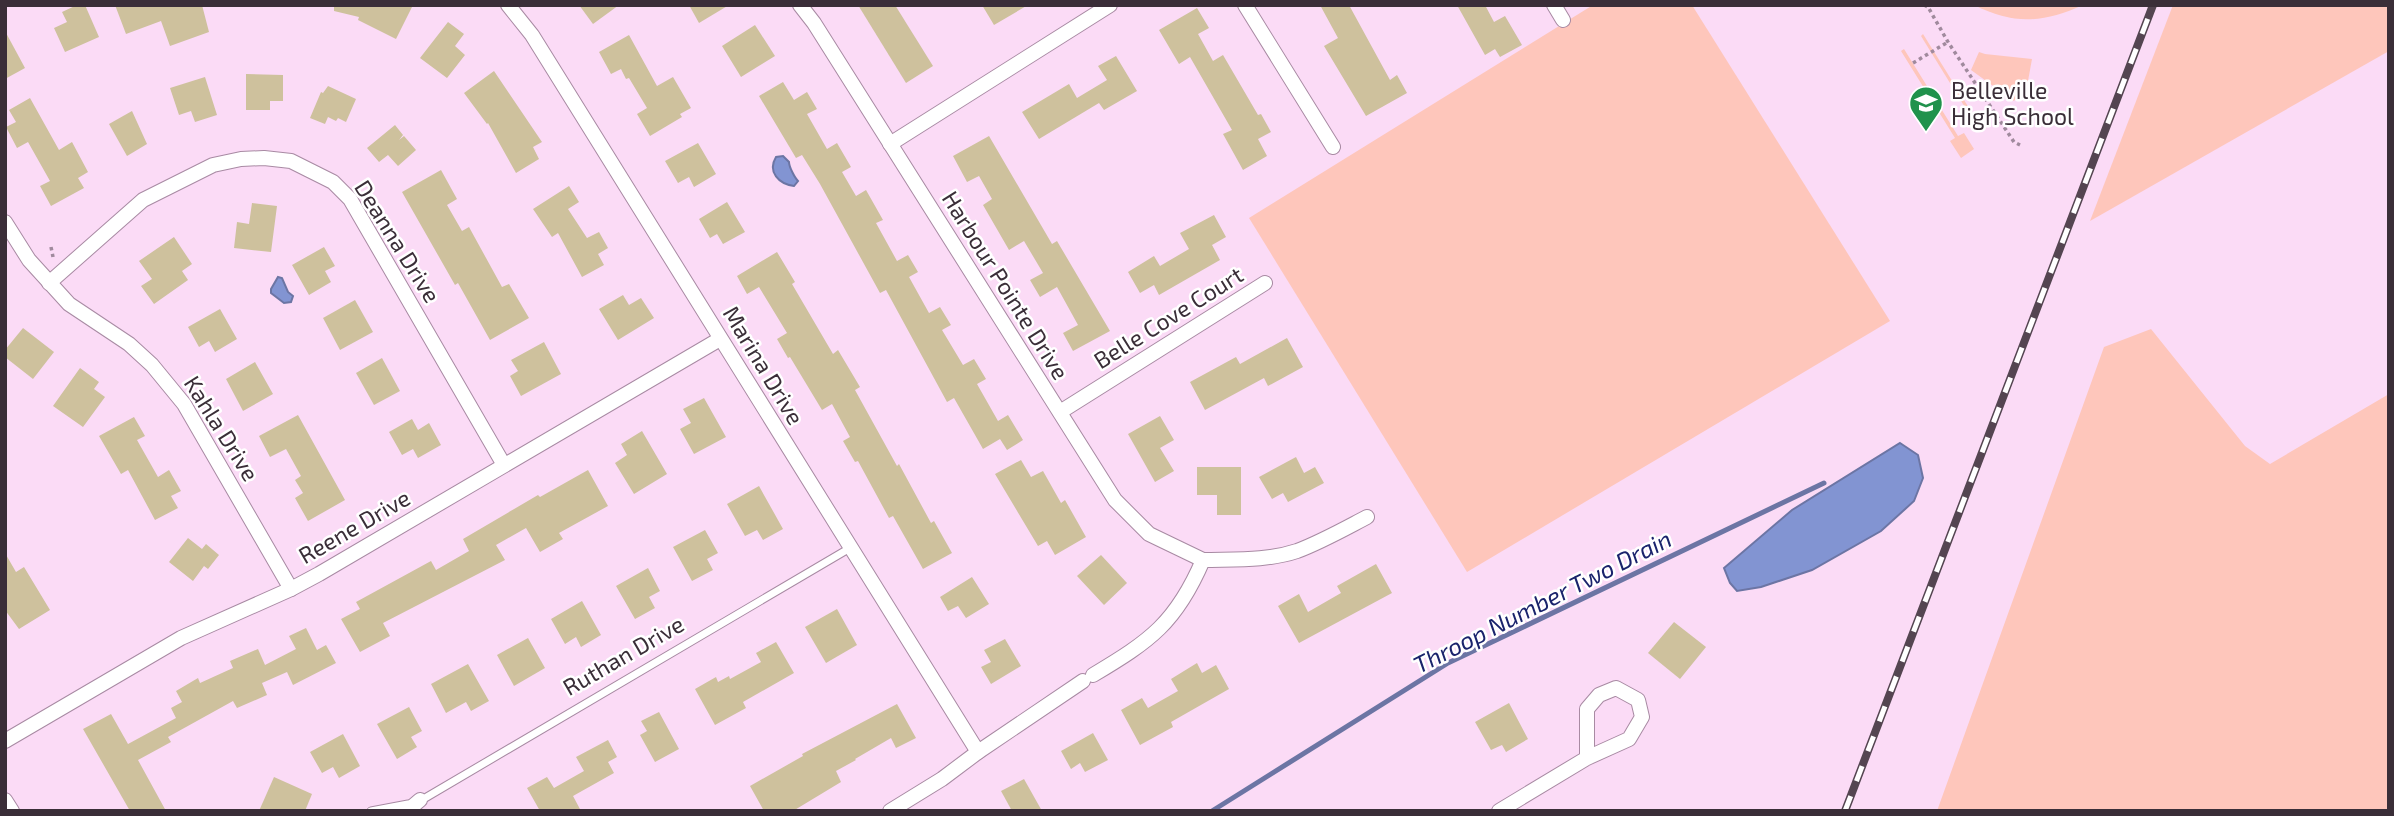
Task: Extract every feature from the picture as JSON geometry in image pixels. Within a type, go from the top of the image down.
[{"type":"street","name":"Marina Drive","points":[[508,5],[532,35],[978,752]]},
{"type":"street","name":"Harbour Pointe Drive","points":[[800,5],[814,23],[1109,492],[1149,534],[1203,560]]},
{"type":"street","points":[[890,144],[1110,5]]},
{"type":"street","points":[[1245,5],[1334,147]]},
{"type":"street","points":[[1554,5],[1563,20]]},
{"type":"street","name":"Deanna Drive","points":[[49,284],[143,200],[213,165],[241,159],[290,161],[333,182],[350,199],[504,465]]},
{"type":"street","name":"Kahla Drive","points":[[5,222],[29,260],[49,284],[69,304],[129,344],[152,365],[176,394],[291,589]]},
{"type":"street","name":"Belle Cove Court","points":[[1060,412],[1265,284]]},
{"type":"street","name":"Reene Drive","points":[[5,741],[181,638],[291,589],[720,338]]},
{"type":"street","points":[[890,811],[942,779],[1088,678],[1136,649],[1176,611],[1203,560],[1251,559],[1294,552],[1367,517]]},
{"type":"street","points":[[1499,811],[1587,758],[1629,739],[1642,717],[1638,700],[1616,688],[1599,695],[1587,709],[1587,758]]},
{"type":"street","points":[[5,800],[12,811]]},
{"type":"street","name":"Ruthan Drive","points":[[407,811],[420,800]]},
{"type":"lane","name":"Ruthan Drive","points":[[371,811],[401,807],[420,800],[850,548]]},
{"type":"path","points":[[1926,6],[2014,142],[2020,145]]},
{"type":"path","points":[[1913,63],[1948,42]]},
{"type":"path","points":[[1972,77],[1975,71]]},
{"type":"path","points":[[51,247],[53,257]]},
{"type":"shaded area","points":[[1593,5],[1692,5],[1890,321],[1467,572],[1249,218]]},
{"type":"shaded area","points":[[1974,5],[2083,5],[2041,18],[2016,19]]},
{"type":"shaded area","points":[[2173,5],[2389,5],[2389,51],[2090,221]]},
{"type":"shaded area","points":[[1923,34],[1982,129],[1979,130],[1921,36]]},
{"type":"shaded area","points":[[1904,49],[1958,136],[1964,133],[1974,149],[1961,158],[1950,141],[1955,138],[1901,51]]},
{"type":"shaded area","points":[[1979,52],[2032,59],[2028,81],[2014,101],[1971,70]]},
{"type":"shaded area","points":[[2151,329],[2245,446],[2270,464],[2389,394],[2389,811],[1937,811],[2104,347]]},
{"type":"water","points":[[783,156],[798,181],[794,186],[779,180],[774,172],[776,157]]},
{"type":"water","points":[[278,277],[282,278],[288,292],[293,296],[291,302],[284,303],[271,293]]},
{"type":"water","points":[[1900,443],[1918,455],[1923,478],[1914,501],[1881,531],[1812,570],[1761,587],[1737,591],[1730,583],[1724,568],[1792,510]]},
{"type":"building","points":[[77,5],[85,5],[99,37],[65,52],[54,28],[67,22],[62,12]]},
{"type":"building","points":[[115,5],[202,5],[209,32],[170,46],[161,21],[126,34]]},
{"type":"building","points":[[334,5],[413,5],[396,39],[358,20],[359,17],[334,11]]},
{"type":"building","points":[[579,5],[619,5],[593,24]]},
{"type":"building","points":[[689,5],[729,5],[699,23]]},
{"type":"building","points":[[858,5],[895,5],[933,66],[906,83]]},
{"type":"building","points":[[982,5],[1028,5],[994,25]]},
{"type":"building","points":[[1320,5],[1349,5],[1390,80],[1397,75],[1407,93],[1366,116],[1324,46],[1338,38]]},
{"type":"building","points":[[1457,5],[1485,5],[1494,22],[1505,16],[1522,45],[1500,57],[1495,49],[1485,55]]},
{"type":"building","points":[[1197,8],[1209,28],[1198,34],[1213,61],[1223,55],[1271,132],[1258,139],[1267,156],[1243,170],[1223,134],[1232,130],[1190,57],[1179,64],[1159,30]]},
{"type":"building","points":[[448,22],[464,34],[455,46],[465,55],[447,78],[420,58]]},
{"type":"building","points":[[755,25],[775,56],[741,77],[722,46]]},
{"type":"building","points":[[5,31],[25,68],[5,79]]},
{"type":"building","points":[[629,35],[657,86],[673,77],[691,108],[680,114],[682,117],[650,136],[637,114],[647,108],[629,78],[626,79],[621,69],[611,74],[599,52]]},
{"type":"building","points":[[1116,56],[1137,91],[1104,110],[1099,103],[1039,139],[1022,112],[1069,84],[1077,98],[1107,80],[1098,66]]},
{"type":"building","points":[[494,71],[542,142],[533,147],[539,159],[516,173],[488,123],[464,93]]},
{"type":"building","points":[[246,74],[283,75],[283,101],[270,101],[270,110],[246,110]]},
{"type":"building","points":[[205,77],[217,115],[195,122],[191,111],[179,115],[170,88]]},
{"type":"building","points":[[783,82],[794,100],[807,92],[817,109],[807,114],[827,149],[837,143],[851,167],[842,172],[856,196],[866,190],[883,220],[876,223],[897,261],[908,255],[918,272],[909,277],[929,313],[940,307],[951,325],[942,330],[963,365],[974,359],[986,379],[977,384],[998,421],[1008,415],[1023,440],[1007,450],[1000,439],[983,449],[954,398],[947,402],[886,290],[880,293],[820,184],[802,155],[796,158],[759,96]]},
{"type":"building","points":[[328,86],[356,99],[346,122],[328,117],[325,124],[310,118],[321,92]]},
{"type":"building","points":[[30,98],[59,150],[72,142],[88,172],[78,178],[84,188],[51,206],[40,186],[50,181],[28,142],[17,148],[6,127],[16,122],[9,110]]},
{"type":"building","points":[[132,111],[147,144],[127,156],[109,124]]},
{"type":"building","points":[[395,125],[403,135],[399,140],[404,136],[416,150],[398,166],[388,155],[379,162],[367,148]]},
{"type":"building","points":[[989,136],[1052,244],[1057,241],[1110,331],[1073,351],[1063,333],[1078,325],[1057,287],[1040,297],[1030,280],[1043,273],[1024,241],[1009,250],[983,205],[992,199],[979,176],[967,182],[953,156]]},
{"type":"building","points":[[698,143],[716,174],[694,187],[689,177],[678,183],[665,161]]},
{"type":"building","points":[[441,170],[457,199],[447,205],[462,231],[469,227],[502,287],[509,284],[529,318],[490,340],[402,192]]},
{"type":"building","points":[[569,186],[579,202],[568,209],[587,238],[599,232],[608,248],[598,254],[604,265],[582,277],[558,233],[552,237],[533,209]]},
{"type":"building","points":[[727,202],[745,232],[723,244],[717,234],[710,238],[699,219]]},
{"type":"building","points":[[252,203],[277,206],[271,252],[234,248],[237,222],[249,224]]},
{"type":"building","points":[[1214,215],[1226,237],[1212,245],[1220,260],[1159,295],[1154,285],[1140,293],[1128,272],[1154,256],[1160,266],[1189,249],[1180,233]]},
{"type":"building","points":[[174,237],[192,264],[182,271],[188,280],[154,304],[141,286],[152,279],[139,261]]},
{"type":"building","points":[[324,247],[335,266],[325,271],[331,282],[309,295],[292,265]]},
{"type":"building","points":[[777,252],[795,282],[792,284],[833,354],[838,350],[860,387],[855,390],[897,466],[899,464],[931,523],[934,521],[952,553],[923,569],[893,516],[889,518],[858,461],[855,462],[843,441],[850,437],[832,404],[822,410],[790,357],[788,358],[777,339],[787,333],[759,287],[747,294],[737,276]]},
{"type":"building","points":[[623,295],[629,305],[641,298],[654,318],[618,340],[599,309]]},
{"type":"building","points":[[355,300],[373,332],[340,350],[323,318]]},
{"type":"building","points":[[220,309],[237,339],[215,352],[209,341],[199,347],[188,327]]},
{"type":"building","points":[[23,328],[54,352],[33,379],[5,357],[5,350]]},
{"type":"building","points":[[1287,338],[1303,367],[1268,386],[1264,378],[1205,410],[1190,382],[1236,357],[1240,364]]},
{"type":"building","points":[[544,342],[561,374],[521,396],[510,376],[518,371],[511,360]]},
{"type":"building","points":[[382,358],[400,391],[374,405],[356,373]]},
{"type":"building","points":[[255,362],[273,394],[243,411],[226,379]]},
{"type":"building","points":[[80,368],[99,382],[94,389],[105,397],[83,427],[53,406]]},
{"type":"building","points":[[704,398],[726,437],[694,454],[680,429],[691,423],[683,409]]},
{"type":"building","points":[[298,415],[345,500],[308,521],[295,498],[303,493],[295,480],[301,476],[286,449],[270,457],[259,436]]},
{"type":"building","points":[[1160,416],[1174,440],[1160,448],[1174,471],[1155,482],[1128,434]]},
{"type":"building","points":[[134,417],[145,436],[137,440],[158,477],[169,470],[181,491],[171,496],[178,508],[155,520],[128,470],[121,474],[99,436]]},
{"type":"building","points":[[412,419],[418,430],[429,423],[441,445],[418,458],[413,449],[402,455],[389,432]]},
{"type":"building","points":[[642,431],[667,474],[634,494],[615,463],[627,455],[621,444]]},
{"type":"building","points":[[1296,457],[1304,473],[1315,467],[1324,483],[1288,502],[1283,493],[1272,499],[1259,477]]},
{"type":"building","points":[[1021,460],[1031,477],[1043,471],[1061,503],[1065,500],[1086,537],[1055,555],[1047,541],[1038,546],[995,474]]},
{"type":"building","points":[[1197,467],[1241,467],[1241,515],[1217,515],[1217,495],[1197,495]]},
{"type":"building","points":[[588,470],[608,506],[559,533],[563,539],[540,552],[526,528],[496,545],[505,560],[383,623],[390,636],[360,652],[341,619],[360,609],[356,602],[431,561],[436,570],[469,551],[463,539],[538,495],[540,497]]},
{"type":"building","points":[[759,486],[783,529],[763,540],[757,530],[745,536],[727,504]]},
{"type":"building","points":[[705,530],[718,553],[707,559],[713,570],[692,581],[673,547]]},
{"type":"building","points":[[188,538],[202,549],[206,544],[219,555],[208,569],[204,566],[193,581],[169,562]]},
{"type":"building","points":[[5,553],[16,572],[24,567],[50,610],[19,629],[5,610]]},
{"type":"building","points":[[1101,555],[1127,583],[1104,605],[1077,576]]},
{"type":"building","points":[[1376,564],[1392,593],[1299,643],[1278,606],[1299,594],[1308,612],[1341,593],[1337,586]]},
{"type":"building","points":[[648,568],[660,591],[649,597],[655,608],[635,619],[616,586]]},
{"type":"building","points":[[972,577],[989,604],[966,618],[958,606],[948,611],[940,597]]},
{"type":"building","points":[[582,601],[601,635],[581,647],[576,637],[565,644],[551,619]]},
{"type":"building","points":[[837,609],[857,645],[826,663],[805,627]]},
{"type":"building","points":[[1674,622],[1706,647],[1680,679],[1648,653]]},
{"type":"building","points":[[306,628],[317,650],[326,645],[336,663],[293,685],[287,672],[262,683],[267,695],[237,708],[233,701],[168,737],[171,742],[138,760],[166,811],[130,811],[83,729],[111,714],[128,744],[176,718],[171,708],[182,702],[176,691],[198,678],[200,683],[233,668],[230,661],[258,649],[265,665],[296,649],[289,636]]},
{"type":"building","points":[[528,638],[545,668],[514,686],[497,655]]},
{"type":"building","points":[[1005,639],[1021,666],[991,684],[981,667],[991,662],[984,650]]},
{"type":"building","points":[[776,642],[794,673],[743,702],[746,708],[715,725],[695,689],[716,677],[718,682],[729,676],[730,679],[761,662],[756,653]]},
{"type":"building","points":[[1197,663],[1202,673],[1216,665],[1229,689],[1171,722],[1173,727],[1140,745],[1121,710],[1142,698],[1148,708],[1178,691],[1171,679]]},
{"type":"building","points":[[468,664],[489,701],[471,711],[466,702],[446,713],[431,684]]},
{"type":"building","points":[[1509,703],[1528,739],[1506,752],[1502,745],[1491,750],[1475,722]]},
{"type":"building","points":[[897,704],[916,738],[896,748],[891,738],[855,759],[836,771],[841,782],[793,811],[764,811],[750,786],[803,756],[802,754]]},
{"type":"building","points":[[409,707],[422,731],[411,737],[417,747],[397,759],[377,724]]},
{"type":"building","points":[[659,712],[679,749],[655,762],[640,735],[647,731],[641,721]]},
{"type":"building","points":[[1093,733],[1108,760],[1085,772],[1080,763],[1071,769],[1061,751]]},
{"type":"building","points":[[343,734],[360,766],[339,778],[333,767],[322,773],[310,752]]},
{"type":"building","points":[[608,740],[617,757],[608,762],[614,773],[573,796],[581,811],[540,811],[527,788],[547,777],[554,788],[584,771],[576,757]]},
{"type":"building","points":[[274,777],[312,794],[305,811],[259,811]]},
{"type":"building","points":[[1024,779],[1042,811],[1012,811],[1001,791]]},
{"type":"waterway","name":"Throop Number Two Drain","points":[[1212,811],[1448,663],[1824,483]]},
{"type":"railway","points":[[1845,811],[2153,5]]},
{"type":"place","name":"Belleville High School","points":[[1926,133]]}]
